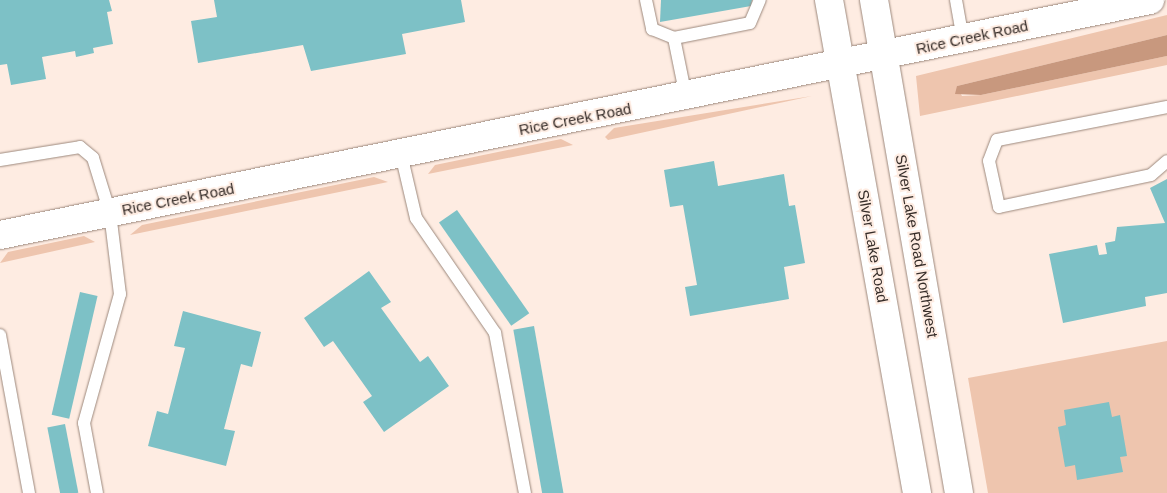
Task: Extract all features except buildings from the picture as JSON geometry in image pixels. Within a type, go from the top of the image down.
[{"type":"street","name":"Silver Lake Road","points":[[829,0],[918,493]]},
{"type":"street","name":"Silver Lake Road Northwest","points":[[874,0],[959,493]]},
{"type":"street","name":"Rice Creek Road","points":[[0,236],[686,97],[1150,0]]},
{"type":"lane","points":[[646,0],[652,29],[674,38],[750,23],[760,0]]},
{"type":"lane","points":[[956,0],[963,38]]},
{"type":"lane","points":[[674,38],[686,97]]},
{"type":"lane","points":[[1167,107],[997,140],[989,161],[999,207],[1150,175],[1167,162]]},
{"type":"lane","points":[[0,160],[80,147],[93,158],[110,213],[120,294],[84,423],[96,493]]},
{"type":"lane","points":[[401,154],[416,218],[495,333],[525,493]]},
{"type":"lane","points":[[0,335],[29,493]]},
{"type":"shaded area","points":[[1167,15],[1167,35],[957,86],[962,96],[981,95],[1167,56],[1167,65],[920,116],[916,76]]},
{"type":"shaded area","points":[[1167,35],[1167,56],[981,95],[955,94],[957,86]]},
{"type":"shaded area","points":[[812,96],[608,140],[605,137],[614,128]]},
{"type":"shaded area","points":[[561,139],[573,145],[428,174],[435,165]]},
{"type":"shaded area","points":[[374,177],[388,182],[130,235],[142,225]]},
{"type":"shaded area","points":[[84,236],[95,242],[0,263],[8,252]]},
{"type":"shaded area","points":[[1167,341],[1167,493],[988,493],[968,378]]}]
